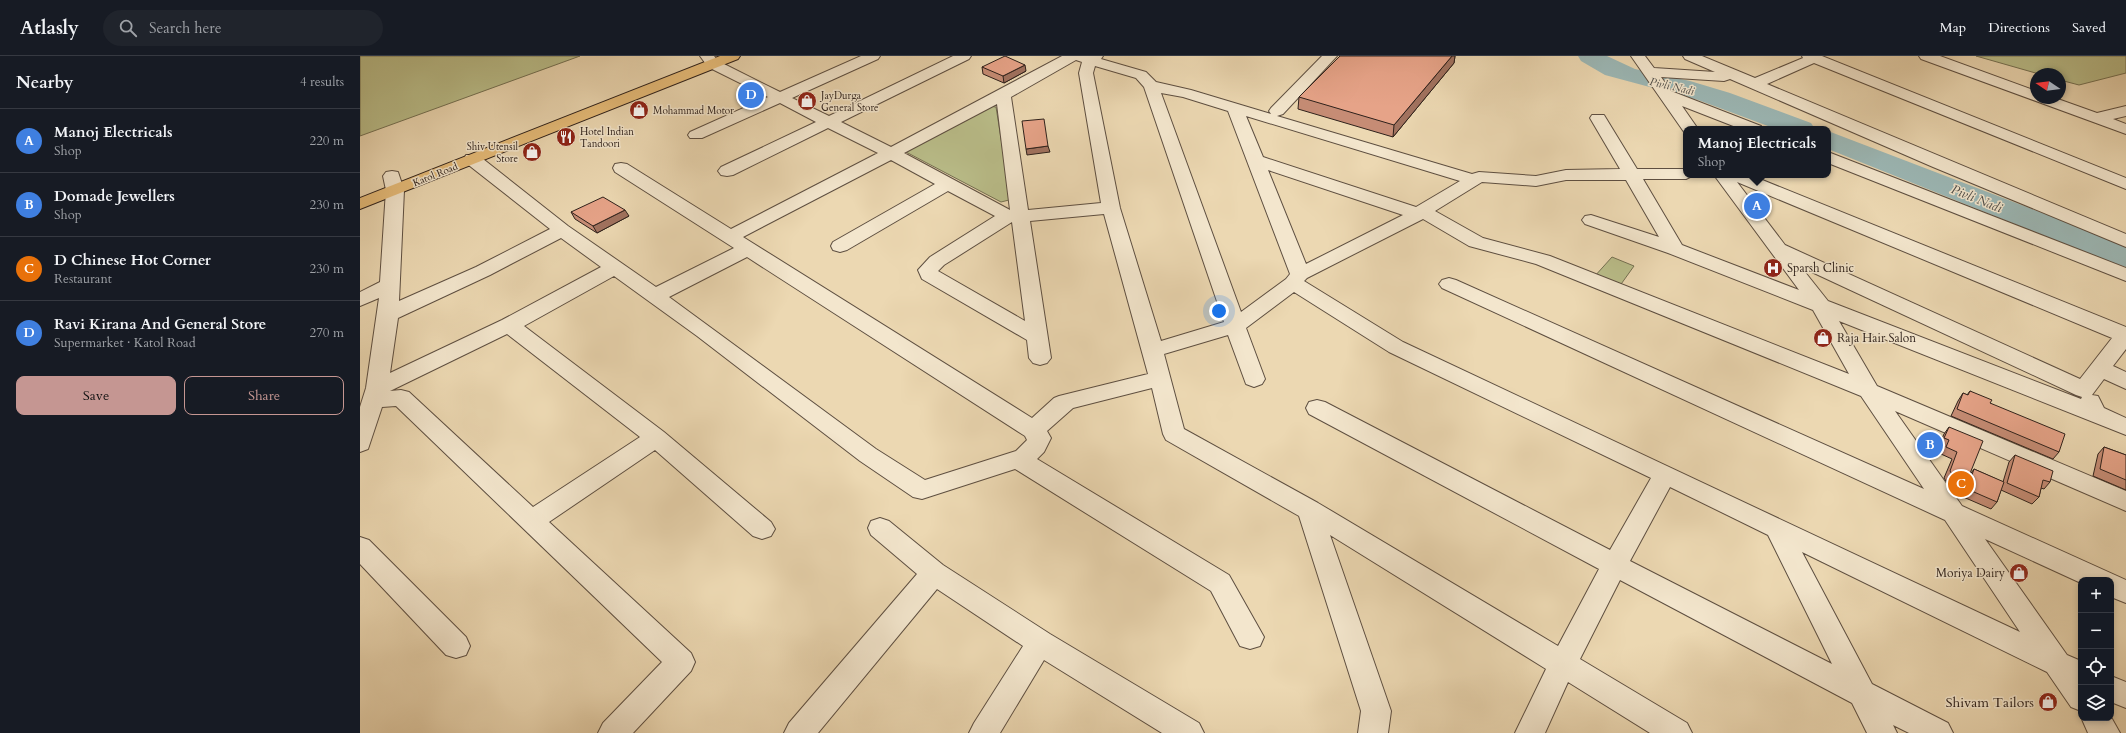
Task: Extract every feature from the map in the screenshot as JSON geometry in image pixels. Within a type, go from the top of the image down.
[{"type":"main road","name":"Katol Road","points":[[360,204],[394,183],[706,59],[733,56]]},
{"type":"main road","name":"Katol Road","points":[[360,189],[394,183],[472,159],[706,59]]},
{"type":"street","points":[[696,135],[873,56]]},
{"type":"street","points":[[727,171],[964,56]]},
{"type":"street","points":[[1277,111],[1330,56]]},
{"type":"street","points":[[1638,56],[1688,126]]},
{"type":"street","points":[[1690,56],[2126,241]]},
{"type":"street","points":[[1926,56],[2030,94]]},
{"type":"street","points":[[1084,57],[1111,208],[1153,350],[1159,379],[1174,434],[1309,510],[1676,733]]},
{"type":"street","points":[[655,296],[738,243],[891,153],[1002,95],[1084,57],[1141,75],[1151,86],[1254,379]]},
{"type":"street","points":[[1657,83],[1748,81],[1812,57],[2126,184]]},
{"type":"street","points":[[706,59],[891,153],[948,184],[1014,216]]},
{"type":"street","points":[[1657,83],[1749,126]]},
{"type":"street","points":[[1151,86],[1186,93],[1473,180]]},
{"type":"street","points":[[1002,95],[1014,216],[1040,358]]},
{"type":"street","points":[[2058,104],[2126,129]]},
{"type":"street","points":[[1235,108],[1256,160],[1296,279],[1379,335],[1403,350],[1665,474],[2078,674]]},
{"type":"street","points":[[2096,118],[2126,111]]},
{"type":"street","points":[[1598,118],[1675,249]]},
{"type":"street","points":[[1831,158],[2126,275]]},
{"type":"street","points":[[472,159],[562,230],[704,331],[868,455],[922,490],[1024,457],[1036,446],[1040,438],[1033,430],[621,168]]},
{"type":"street","points":[[1256,160],[1420,212],[1476,242],[1543,260],[1869,391],[2126,501]]},
{"type":"street","points":[[1153,350],[1235,326],[1296,279],[1420,212],[1473,180],[1485,177],[1543,181],[1566,175],[1683,174]]},
{"type":"street","points":[[1726,178],[1820,305],[1869,391],[2078,694]]},
{"type":"street","points":[[1742,178],[2125,335],[2084,390]]},
{"type":"street","points":[[360,443],[375,394],[388,314],[394,183]]},
{"type":"street","points":[[840,246],[948,184]]},
{"type":"street","points":[[1036,336],[929,275],[928,270],[937,261],[1003,219],[1014,216],[1111,208]]},
{"type":"street","points":[[1591,220],[1675,249],[1820,305],[2126,427]]},
{"type":"street","points":[[388,314],[483,271],[562,230]]},
{"type":"street","points":[[1777,248],[2084,390],[2096,414]]},
{"type":"street","points":[[375,394],[614,268]]},
{"type":"street","points":[[1450,284],[2093,577]]},
{"type":"street","points":[[360,300],[390,285]]},
{"type":"street","points":[[509,324],[656,438],[762,529]]},
{"type":"street","points":[[2100,369],[2126,381]]},
{"type":"street","points":[[1033,430],[1062,404],[1159,379]]},
{"type":"street","points":[[375,394],[401,398],[681,662],[613,733]]},
{"type":"street","points":[[1317,408],[1938,733]]},
{"type":"street","points":[[531,521],[656,438]]},
{"type":"street","points":[[1024,457],[1024,462],[1028,466],[1220,583],[1250,637]]},
{"type":"street","points":[[1530,733],[1562,664],[1614,564],[1665,474]]},
{"type":"street","points":[[1309,510],[1376,711],[1374,733]]},
{"type":"street","points":[[880,528],[934,574],[1040,643],[1186,732]]},
{"type":"street","points":[[1777,528],[1882,733]]},
{"type":"street","points":[[360,547],[456,646]]},
{"type":"street","points":[[799,733],[934,574]]},
{"type":"street","points":[[2114,586],[2126,592]]},
{"type":"street","points":[[984,733],[1040,643]]},
{"type":"street","points":[[2114,690],[2126,696]]},
{"type":"street","points":[[2097,721],[2105,733]]},
{"type":"green space","points":[[360,56],[580,56],[360,136]]},
{"type":"green space","points":[[1976,56],[2126,56],[2126,73],[2079,85],[2066,82],[2066,68],[2030,68],[2030,71]]},
{"type":"green space","points":[[989,106],[996,107],[1010,195],[1009,200],[1001,202],[906,152]]},
{"type":"green space","points":[[1612,257],[1634,266],[1619,287],[1594,277]]},
{"type":"building","points":[[1005,56],[1025,65],[1003,76],[982,67]]},
{"type":"building","points":[[1340,56],[1452,56],[1394,125],[1299,97]]},
{"type":"building","points":[[1044,119],[1048,146],[1026,149],[1022,121]]},
{"type":"building","points":[[603,197],[625,210],[593,226],[571,212]]},
{"type":"building","points":[[1970,391],[1992,400],[1990,403],[2065,434],[2059,452],[1957,409],[1963,393],[1968,395]]},
{"type":"building","points":[[1949,427],[1983,441],[1967,481],[1952,474],[1950,471],[1957,452],[1946,447],[1949,440],[1944,438]]},
{"type":"building","points":[[2104,447],[2126,455],[2126,480],[2100,469]]},
{"type":"building","points":[[2015,455],[2053,471],[2050,482],[2043,480],[2039,497],[2007,483]]},
{"type":"building","points":[[1974,469],[2004,482],[1997,502],[1967,489]]},
{"type":"waterway","name":"Pivli Nadi","points":[[1590,56],[1601,64],[1614,70],[1640,78],[1681,86],[1707,94],[1793,126]]},
{"type":"waterway","name":"Pivli Nadi","points":[[1831,140],[2126,257]]},
{"type":"place","name":"Ravi Kirana And General Store","points":[[751,95]]},
{"type":"place","name":"JayDurga General Store","points":[[807,101]]},
{"type":"place","name":"Mohammad Motor","points":[[639,110]]},
{"type":"place","name":"Hotel Indian Tandoori","points":[[566,137]]},
{"type":"place","name":"Shiv Utensil Store","points":[[532,152]]},
{"type":"place","name":"Manoj Electricals","points":[[1757,206]]},
{"type":"place","name":"Sparsh Clinic","points":[[1773,268]]},
{"type":"place","name":"Raja Hair Salon","points":[[1823,338]]},
{"type":"place","name":"Domade Jewellers","points":[[1930,445]]},
{"type":"place","name":"D Chinese Hot Corner","points":[[1961,484]]},
{"type":"place","name":"Moriya Dairy","points":[[2019,573]]},
{"type":"place","name":"Shivam Tailors","points":[[2048,702]]}]
